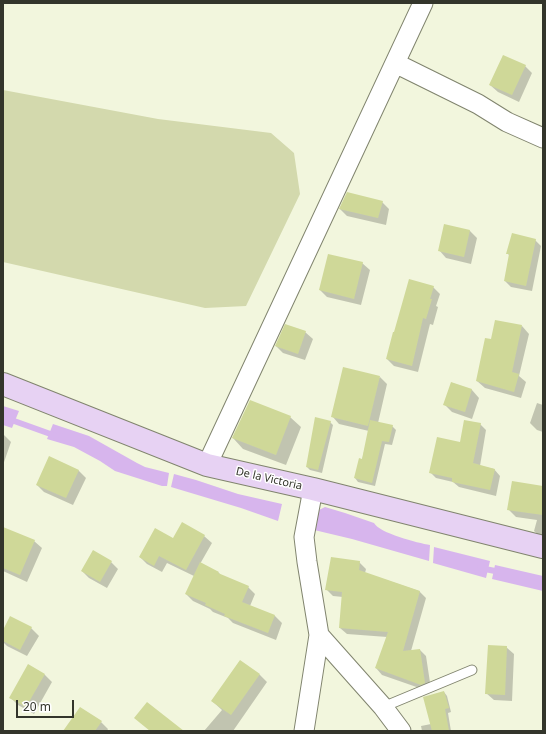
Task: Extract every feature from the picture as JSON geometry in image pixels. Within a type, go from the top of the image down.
[{"type":"main road","name":"De la Victoria","points":[[3,384],[207,465],[312,489],[543,547]]},
{"type":"street","points":[[207,465],[423,3]]},
{"type":"street","points":[[395,63],[478,104],[507,122],[543,138]]},
{"type":"street","points":[[304,731],[319,635],[304,537],[312,489]]},
{"type":"street","points":[[319,635],[383,707],[401,731]]},
{"type":"lane","points":[[383,707],[472,670]]},
{"type":"green space","points":[[3,90],[158,119],[271,133],[294,153],[300,194],[246,306],[205,308],[3,262]]},
{"type":"shaded area","points":[[3,406],[19,411],[12,428],[3,425]]},
{"type":"shaded area","points":[[53,424],[89,436],[145,467],[169,473],[167,486],[162,486],[115,471],[74,447],[47,439]]},
{"type":"shaded area","points":[[174,474],[238,494],[282,504],[278,521],[171,487]]},
{"type":"shaded area","points":[[325,507],[374,523],[377,527],[399,537],[430,545],[429,561],[352,539],[310,529],[315,512]]},
{"type":"shaded area","points":[[434,547],[490,561],[486,578],[433,563]]},
{"type":"shaded area","points":[[495,565],[543,576],[543,591],[492,579]]},
{"type":"building","points":[[503,55],[526,65],[512,95],[489,85]]},
{"type":"building","points":[[347,192],[383,201],[378,218],[339,209]]},
{"type":"building","points":[[444,224],[470,230],[464,257],[438,251]]},
{"type":"building","points":[[512,233],[536,239],[526,286],[504,281],[509,254],[506,254]]},
{"type":"building","points":[[328,254],[363,262],[354,299],[319,290]]},
{"type":"building","points":[[409,279],[434,286],[426,319],[423,318],[412,366],[386,359]]},
{"type":"building","points":[[495,320],[522,325],[512,372],[519,374],[514,392],[476,381],[485,338],[491,339]]},
{"type":"building","points":[[285,324],[306,331],[298,354],[275,346]]},
{"type":"building","points":[[343,367],[380,376],[368,426],[331,417]]},
{"type":"building","points":[[451,382],[472,389],[465,412],[443,405]]},
{"type":"building","points":[[250,400],[291,416],[276,455],[232,438]]},
{"type":"building","points":[[315,417],[331,421],[318,470],[306,467]]},
{"type":"building","points":[[370,420],[393,425],[389,442],[382,441],[372,483],[354,478],[359,458],[362,459]]},
{"type":"building","points":[[464,420],[481,423],[473,463],[495,469],[490,490],[452,482],[452,478],[429,473],[437,437],[460,442]]},
{"type":"building","points":[[49,456],[79,470],[66,498],[36,485]]},
{"type":"building","points":[[512,481],[543,486],[543,515],[507,510]]},
{"type":"building","points":[[182,522],[205,535],[186,570],[159,556],[154,566],[139,557],[155,528],[173,538]]},
{"type":"building","points":[[3,527],[35,540],[20,575],[3,568]]},
{"type":"building","points":[[93,550],[112,561],[100,582],[81,571]]},
{"type":"building","points":[[331,557],[360,561],[359,570],[420,591],[403,651],[420,649],[425,683],[421,685],[375,668],[388,632],[339,628],[342,592],[325,590]]},
{"type":"building","points":[[200,562],[219,572],[218,573],[249,586],[242,602],[275,615],[268,633],[224,616],[225,614],[205,605],[206,603],[185,594]]},
{"type":"building","points":[[10,616],[32,627],[20,650],[3,641],[3,630]]},
{"type":"building","points":[[488,645],[507,646],[505,695],[485,694]]},
{"type":"building","points":[[240,660],[260,674],[231,715],[211,701]]},
{"type":"building","points":[[28,664],[45,674],[26,707],[9,698]]},
{"type":"building","points":[[444,691],[449,708],[445,709],[449,731],[432,731],[423,697]]},
{"type":"building","points":[[147,702],[184,731],[150,731],[134,718]]},
{"type":"building","points":[[80,707],[102,721],[95,731],[63,731]]},
{"type":"waterway","points":[[3,417],[56,436]]},
{"type":"waterway","points":[[480,568],[500,572]]}]
